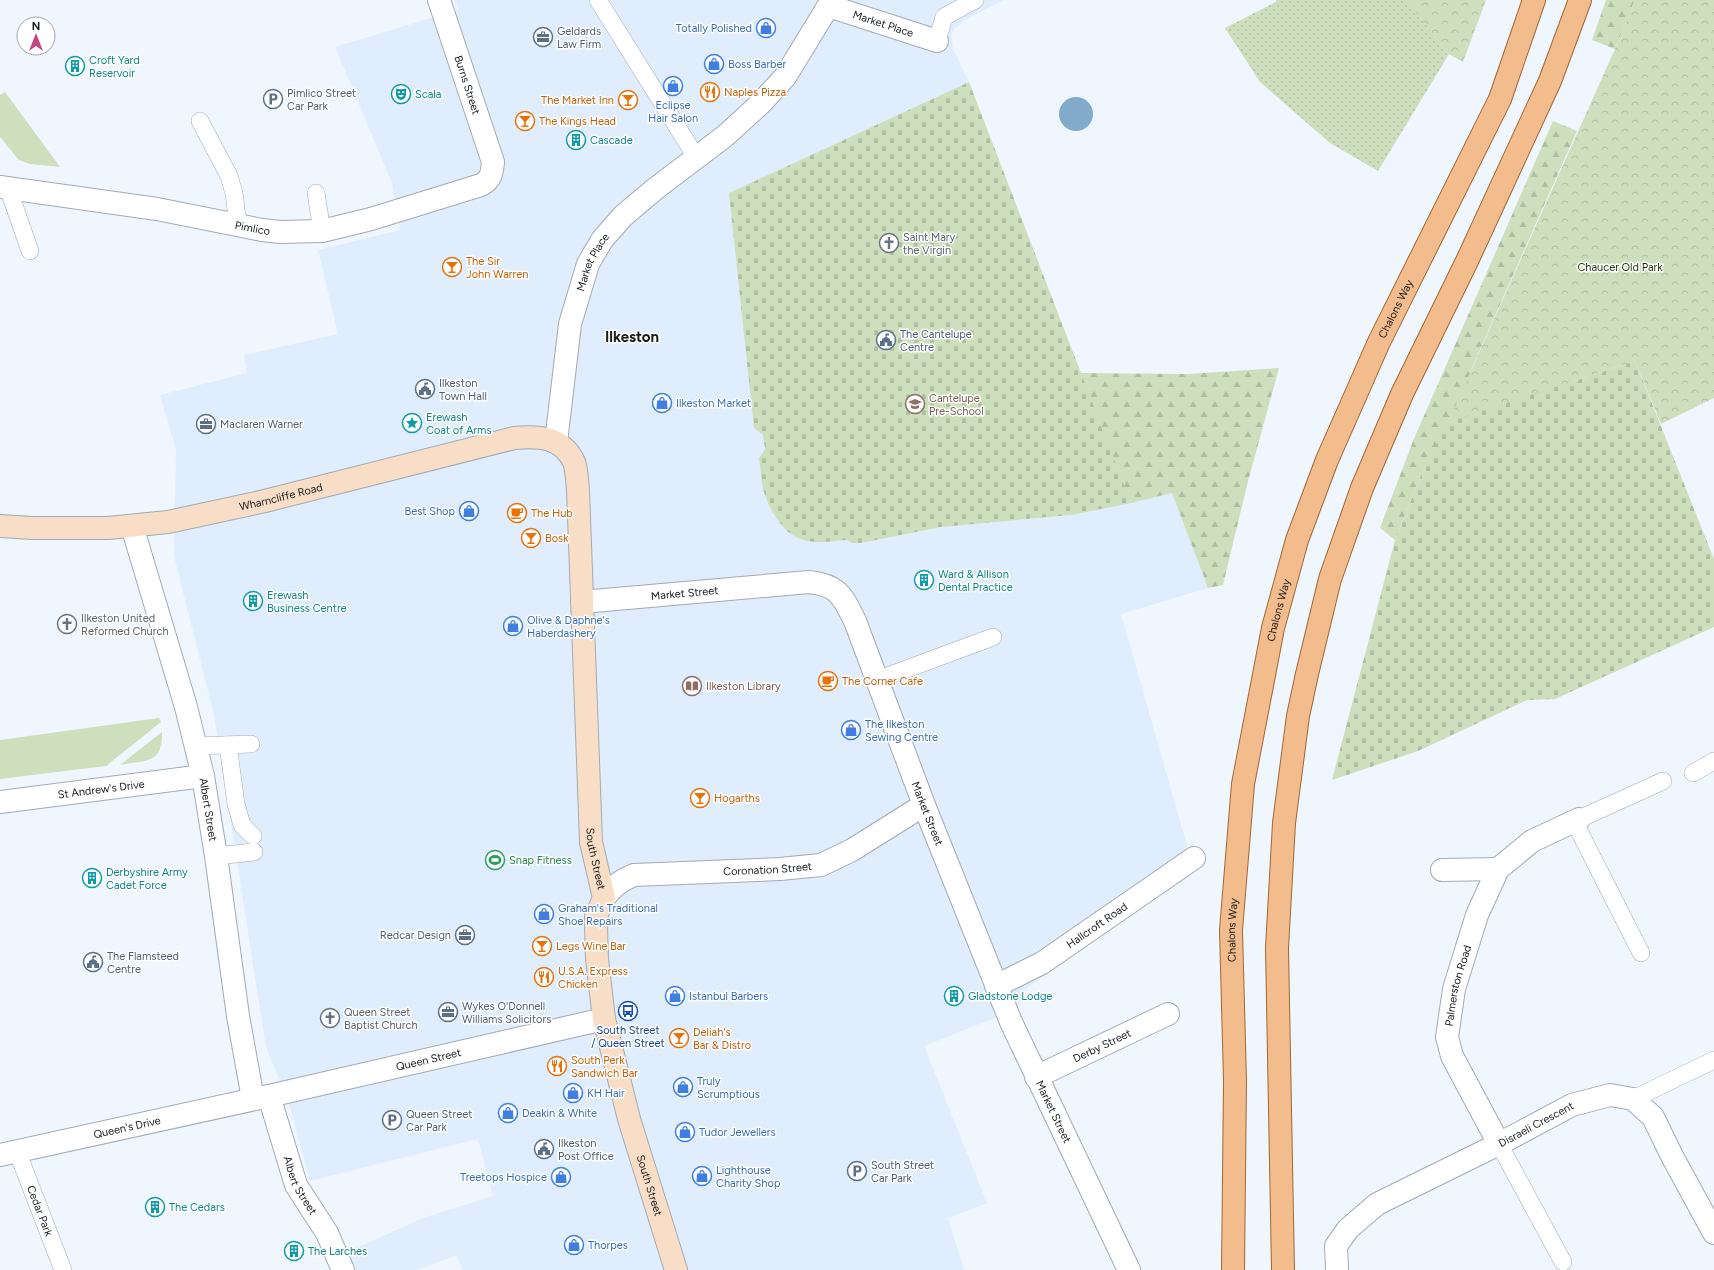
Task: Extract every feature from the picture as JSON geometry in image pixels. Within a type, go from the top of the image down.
[{"type":"main road","name":"Chalons Way","points":[[1233,1270],[1235,1081],[1231,930],[1243,784],[1273,628],[1297,540],[1327,460],[1379,342],[1500,99],[1534,0]]},
{"type":"main road","points":[[1283,1270],[1278,948],[1284,822],[1298,716],[1307,674],[1330,579],[1362,488],[1402,394],[1467,261],[1550,81],[1580,0]]},
{"type":"street","name":"Burns Street","points":[[439,0],[491,155],[492,170]]},
{"type":"street","name":"Market Place","points":[[556,442],[570,324],[588,264],[602,240],[623,216],[655,189],[725,136],[760,104],[785,77],[830,3],[937,41]]},
{"type":"street","name":"Pimlico","points":[[4,188],[157,209],[280,232],[322,231],[371,219],[481,185],[488,181],[492,170]]},
{"type":"street","name":"Wharncliffe Road","points":[[0,526],[59,529],[132,526],[200,516],[514,438],[534,436],[547,438],[556,442]]},
{"type":"street","points":[[556,442],[567,451],[574,462],[577,475],[582,602]]},
{"type":"street","name":"Albert Street","points":[[132,526],[196,746],[203,776],[216,856],[238,1016],[261,1098],[296,1185],[327,1233],[343,1270]]},
{"type":"street","name":"Market Street","points":[[582,602],[809,582],[821,583],[837,590],[844,598],[855,621],[924,805],[996,986],[1036,1077],[1129,1270]]},
{"type":"street","name":"South Street","points":[[582,602],[592,842],[604,898],[598,912],[596,925],[597,959],[604,1019],[629,1119],[676,1270]]},
{"type":"street","name":"St Andrew's Drive","points":[[0,802],[203,776]]},
{"type":"street","name":"Coronation Street","points":[[604,898],[618,883],[634,875],[821,865],[852,850],[924,805]]},
{"type":"street","name":"Palmerston Road","points":[[1499,1144],[1452,1056],[1447,1037],[1454,989],[1475,922],[1498,869],[1532,841],[1576,820]]},
{"type":"street","name":"Hallcroft Road","points":[[996,986],[1042,963],[1194,858]]},
{"type":"street","points":[[1442,870],[1498,869]]},
{"type":"street","name":"Derby Street","points":[[1036,1077],[1168,1014]]},
{"type":"street","name":"Queen Street","points":[[261,1098],[604,1019]]},
{"type":"street","name":"Disraeli Crescent","points":[[1337,1270],[1336,1246],[1348,1229],[1377,1204],[1499,1144],[1572,1105],[1610,1095],[1633,1099]]},
{"type":"street","name":"Queen's Drive","points":[[8,1153],[261,1098]]},
{"type":"street","points":[[1633,1099],[1653,1117],[1672,1156],[1714,1233]]},
{"type":"lane","points":[[598,0],[696,157]]},
{"type":"lane","points":[[937,41],[944,17],[974,0]]},
{"type":"lane","points":[[200,121],[229,176],[234,193],[238,225]]},
{"type":"lane","points":[[4,188],[30,251]]},
{"type":"lane","points":[[316,193],[322,231]]},
{"type":"lane","points":[[877,680],[992,637]]},
{"type":"lane","points":[[196,746],[251,744]]},
{"type":"lane","points":[[216,856],[254,844],[242,825],[236,804],[228,745]]},
{"type":"lane","points":[[1693,773],[1714,761]]},
{"type":"lane","points":[[1641,953],[1576,820],[1663,781]]},
{"type":"lane","points":[[1633,1099],[1714,1060]]},
{"type":"lane","points":[[1499,1144],[1563,1262]]},
{"type":"lane","name":"Cedar Park","points":[[8,1153],[63,1270]]},
{"type":"shaded area","points":[[455,0],[1003,0],[965,20],[954,29],[951,36],[953,49],[969,82],[729,193],[765,449],[759,458],[765,497],[771,509],[792,534],[803,540],[816,542],[847,540],[852,543],[861,543],[941,527],[1071,515],[1172,493],[1208,588],[1121,614],[1194,870],[1026,989],[1017,1009],[924,1046],[987,1203],[948,1218],[964,1270],[462,1270],[457,1255],[417,1270],[355,1270],[349,1251],[426,1217],[493,1196],[478,1139],[310,1181],[290,1107],[266,1047],[214,715],[174,556],[176,450],[160,395],[247,373],[244,355],[338,334],[318,250],[400,230],[392,183],[335,47],[458,10]]},
{"type":"green space","points":[[1276,0],[1406,0],[1449,54],[1378,171],[1330,143],[1260,82],[1225,28],[1276,2]]},
{"type":"green space","points":[[1406,0],[1486,0],[1463,62],[1449,54]]},
{"type":"green space","points":[[1606,0],[1635,0],[1615,49],[1592,40]]},
{"type":"green space","name":"Chaucer Old Park","points":[[1635,0],[1714,0],[1714,398],[1661,424],[1635,361],[1448,422],[1615,49]]},
{"type":"green space","points":[[969,82],[1131,503],[1071,515],[941,527],[861,543],[852,543],[847,540],[814,542],[797,538],[780,524],[764,493],[761,478],[759,458],[765,449],[763,435],[754,428],[729,193]]},
{"type":"green space","points":[[5,92],[60,167],[30,164],[19,160],[0,137],[0,95]]},
{"type":"green space","points":[[1553,121],[1577,131],[1470,372],[1569,375],[1577,392],[1425,466],[1395,540],[1380,528],[1413,441]]},
{"type":"green space","points":[[1635,361],[1714,559],[1714,627],[1555,699],[1527,700],[1418,751],[1332,780],[1395,540],[1425,466],[1448,422]]},
{"type":"green space","points":[[1279,368],[1247,485],[1223,585],[1208,588],[1172,493],[1131,503],[1080,373],[1189,374]]},
{"type":"green space","points":[[159,718],[161,722],[106,766],[0,779],[0,740]]},
{"type":"green space","points":[[162,732],[162,743],[156,756],[145,761],[120,765]]},
{"type":"water","points":[[1076,97],[1088,102],[1093,114],[1088,126],[1076,131],[1064,126],[1059,114],[1064,102]]},
{"type":"place","name":"Totally Polished","points":[[766,28]]},
{"type":"place","name":"Geldards Law Firm","points":[[543,37]]},
{"type":"place","name":"Boss Barber","points":[[714,64]]},
{"type":"place","name":"Croft Yard Reservoir","points":[[75,66]]},
{"type":"place","name":"Eclipse Hair Salon","points":[[673,86]]},
{"type":"place","name":"Naples Pizza","points":[[710,92]]},
{"type":"place","name":"Scala","points":[[401,94]]},
{"type":"place","name":"Pimlico Street Car Park","points":[[273,99]]},
{"type":"place","name":"The Market Inn","points":[[628,100]]},
{"type":"place","name":"The Kings Head","points":[[525,121]]},
{"type":"place","name":"Cascade","points":[[576,140]]},
{"type":"place","name":"Saint Mary the Virgin","points":[[889,243]]},
{"type":"place","name":"The Sir John Warren","points":[[452,267]]},
{"type":"place","name":"The Cantelupe Centre","points":[[886,340]]},
{"type":"place","name":"Ilkeston Town Hall","points":[[425,389]]},
{"type":"place","name":"Ilkeston Market","points":[[662,403]]},
{"type":"place","name":"Cantelupe Pre-School","points":[[915,404]]},
{"type":"place","name":"Erewash Coat of Arms","points":[[412,423]]},
{"type":"place","name":"Maclaren Warner","points":[[206,424]]},
{"type":"place","name":"Best Shop","points":[[469,511]]},
{"type":"place","name":"The Hub","points":[[517,513]]},
{"type":"place","name":"Bosk","points":[[531,538]]},
{"type":"place","name":"Ward & Allison Dental Practice","points":[[924,580]]},
{"type":"place","name":"Erewash Business Centre","points":[[253,601]]},
{"type":"place","name":"Ilkeston United Reformed Church","points":[[67,624]]},
{"type":"place","name":"Olive & Daphne's Haberdashery","points":[[513,626]]},
{"type":"place","name":"The Corner Cafe","points":[[828,681]]},
{"type":"place","name":"Ilkeston Library","points":[[692,686]]},
{"type":"place","name":"The Ilkeston Sewing Centre","points":[[851,730]]},
{"type":"place","name":"Hogarths","points":[[700,798]]},
{"type":"place","name":"Snap Fitness","points":[[495,860]]},
{"type":"place","name":"Derbyshire Army Cadet Force","points":[[92,878]]},
{"type":"place","name":"Graham's Traditional Shoe Repairs","points":[[544,914]]},
{"type":"place","name":"Redcar Design","points":[[465,935]]},
{"type":"place","name":"Legs Wine Bar","points":[[542,946]]},
{"type":"place","name":"The Flamsteed Centre","points":[[93,962]]},
{"type":"place","name":"U.S.A. Express Chicken","points":[[544,977]]},
{"type":"place","name":"Istanbul Barbers","points":[[675,996]]},
{"type":"place","name":"Gladstone Lodge","points":[[954,996]]},
{"type":"place","name":"South Street / Queen Street","points":[[628,1011]]},
{"type":"place","name":"Wykes O'Donnell Williams Solicitors","points":[[448,1012]]},
{"type":"place","name":"Queen Street Baptist Church","points":[[330,1018]]},
{"type":"place","name":"Deliah's Bar & Distro","points":[[679,1038]]},
{"type":"place","name":"South Perk Sandwich Bar","points":[[557,1066]]},
{"type":"place","name":"Truly Scrumptious","points":[[683,1087]]},
{"type":"place","name":"KH Hair","points":[[573,1093]]},
{"type":"place","name":"Deakin & White","points":[[508,1113]]},
{"type":"place","name":"Queen Street Car Park","points":[[392,1120]]},
{"type":"place","name":"Tudor Jewellers","points":[[685,1132]]},
{"type":"place","name":"Ilkeston Post Office","points":[[544,1149]]},
{"type":"place","name":"South Street Car Park","points":[[857,1171]]},
{"type":"place","name":"Lighthouse Charity Shop","points":[[702,1176]]},
{"type":"place","name":"Treetops Hospice","points":[[561,1177]]},
{"type":"place","name":"The Cedars","points":[[155,1207]]},
{"type":"place","name":"Thorpes","points":[[574,1245]]},
{"type":"place","name":"The Larches","points":[[294,1251]]},
{"type":"district","name":"Ilkeston","points":[[632,337]]}]
